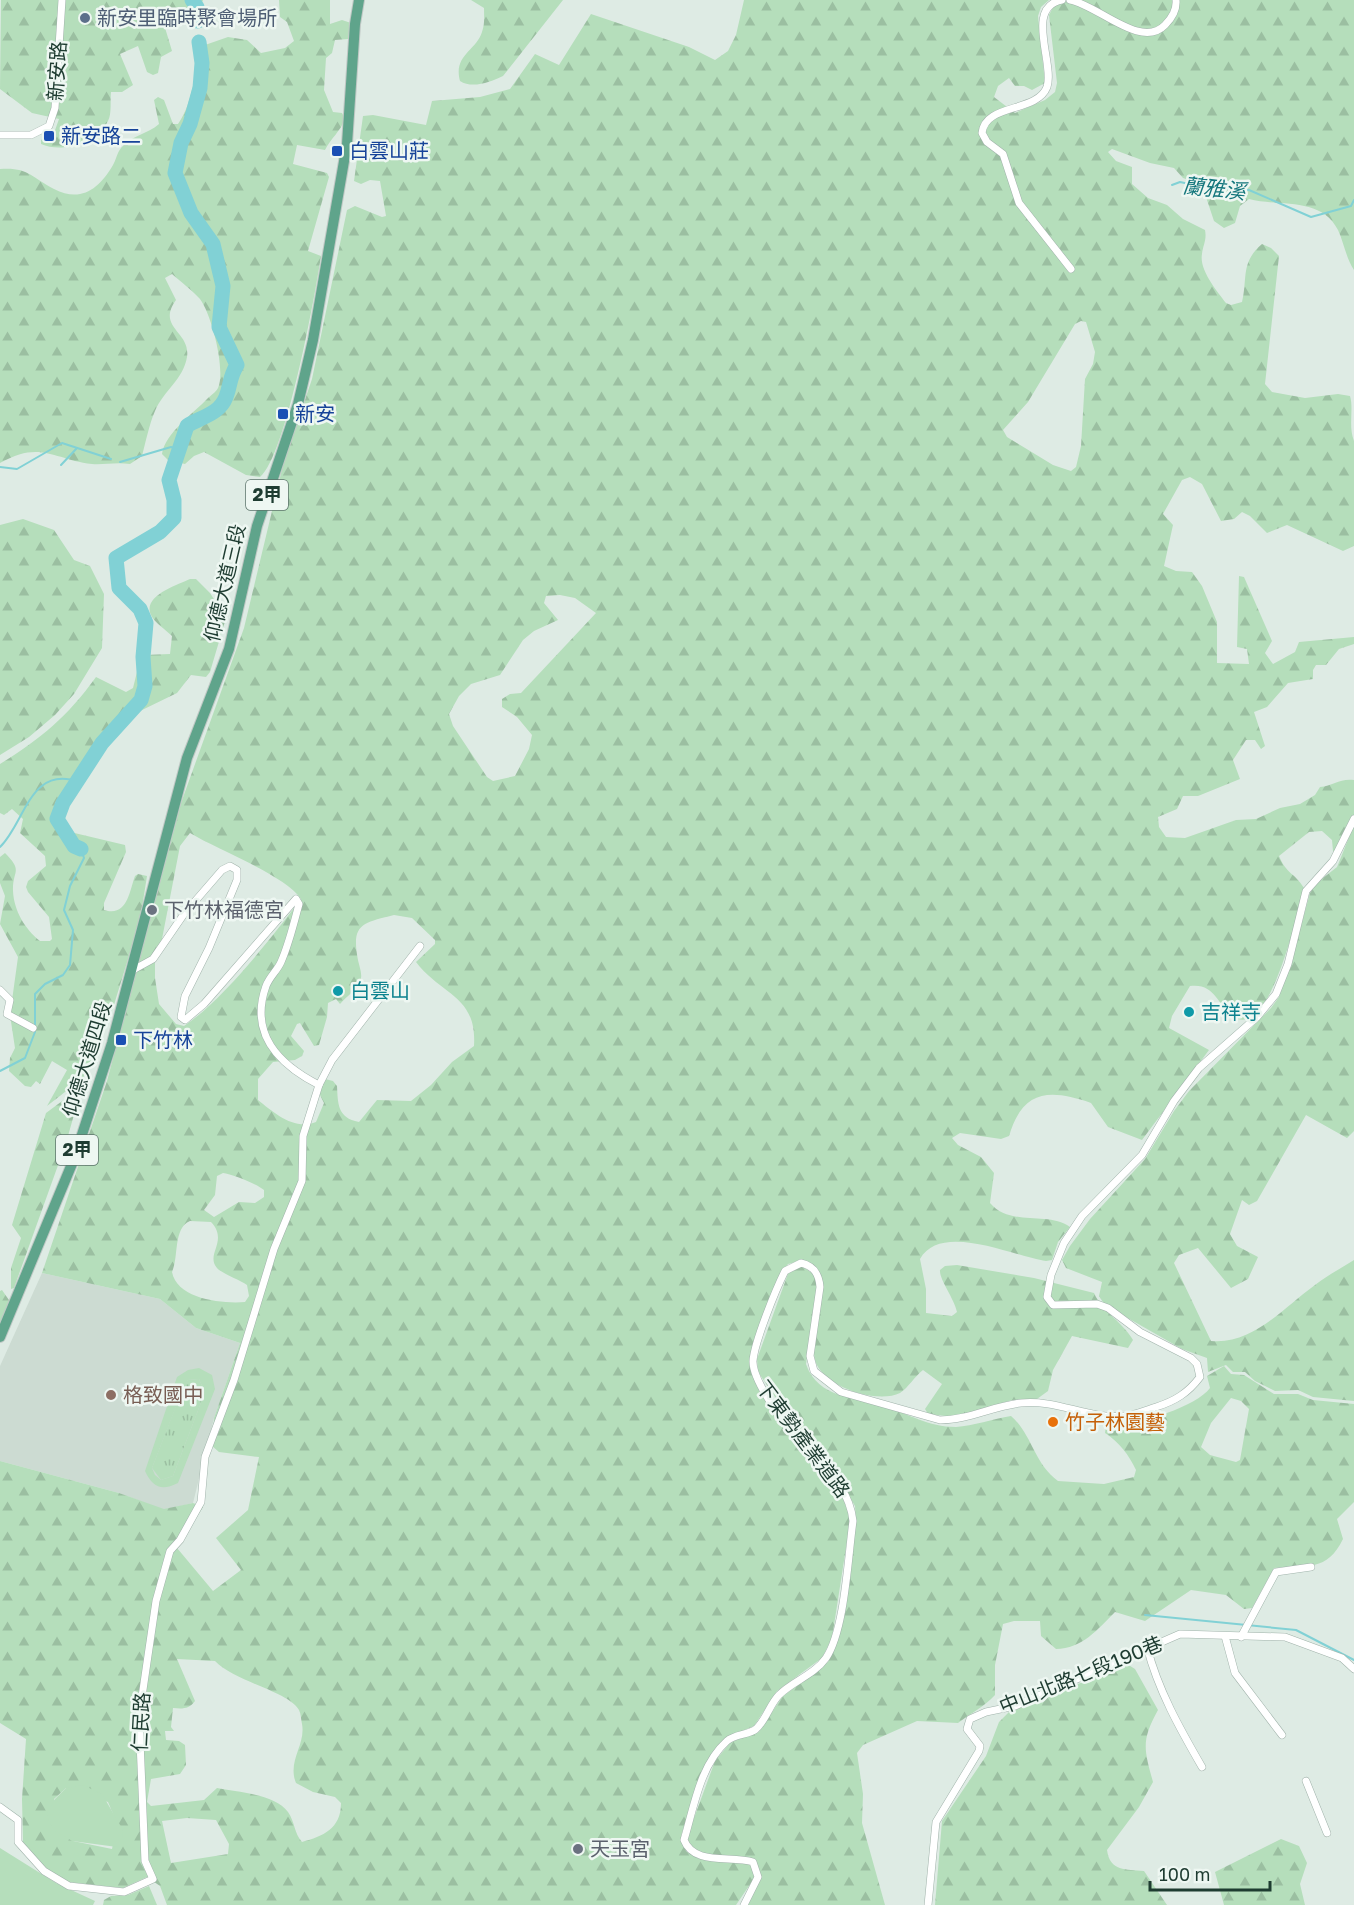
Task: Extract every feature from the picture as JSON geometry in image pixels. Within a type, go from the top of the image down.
[{"type":"main road","name":"仰德大道三段","points":[[137,957],[187,758],[229,649],[257,526],[298,404],[313,340],[348,144],[355,24],[359,0]]},
{"type":"main road","name":"仰德大道四段","points":[[0,1337],[74,1159],[137,957]]},
{"type":"street","name":"新安路","points":[[0,135],[31,135],[50,126],[55,108],[62,0]]},
{"type":"street","points":[[1062,0],[1052,4],[1044,16],[1048,80],[1045,91],[1033,100],[994,116],[985,123],[982,133],[987,142],[1003,154],[1016,196],[1023,209],[1071,269]]},
{"type":"street","points":[[1070,0],[1090,7],[1132,30],[1149,34],[1162,29],[1169,21],[1175,11],[1176,0]]},
{"type":"street","name":"下東勢產業道路","points":[[744,1905],[758,1877],[753,1862],[739,1858],[699,1857],[687,1849],[684,1840],[702,1780],[712,1760],[728,1739],[756,1730],[779,1695],[805,1678],[825,1659],[835,1640],[839,1623],[853,1521],[852,1505],[844,1491],[831,1473],[814,1459],[763,1392],[755,1374],[753,1361],[757,1346],[785,1271],[801,1263],[811,1267],[818,1276],[820,1287],[811,1362],[820,1378],[841,1392],[940,1420],[955,1420],[1021,1402],[1043,1403],[1103,1416],[1125,1416],[1178,1398],[1186,1393],[1200,1377],[1197,1364],[1191,1358],[1140,1332],[1108,1308],[1097,1304],[1053,1305],[1049,1302],[1048,1290],[1064,1243],[1082,1216],[1142,1155],[1174,1101],[1199,1068],[1266,1008],[1276,994],[1288,964],[1306,891],[1333,861],[1354,819]]},
{"type":"street","points":[[132,970],[153,959],[183,914],[222,870],[230,866],[237,870],[237,880],[182,1005],[181,1017],[188,1019],[296,899],[299,904],[282,959],[267,983],[264,994],[263,1031],[266,1042],[284,1062],[319,1085],[332,1060],[420,946]]},
{"type":"street","points":[[0,990],[10,999],[7,1014],[33,1028]]},
{"type":"street","name":"仁民路","points":[[0,1807],[18,1820],[18,1842],[44,1871],[69,1886],[124,1892],[153,1879],[145,1862],[138,1748],[139,1717],[156,1601],[170,1551],[180,1540],[201,1502],[205,1457],[234,1380],[274,1249],[302,1181],[303,1136],[319,1085]]},
{"type":"street","points":[[1241,1637],[1276,1572],[1311,1567]]},
{"type":"street","name":"中山北路七段190巷","points":[[928,1905],[933,1831],[952,1793],[979,1751],[980,1746],[967,1729],[970,1719],[986,1712],[1015,1706],[1180,1634],[1285,1637],[1342,1658],[1354,1669]]},
{"type":"street","points":[[1225,1636],[1235,1673],[1282,1735]]},
{"type":"street","points":[[1147,1647],[1154,1673],[1180,1729],[1203,1767]]},
{"type":"street","points":[[1306,1781],[1327,1833]]},
{"type":"shaded area","name":"格致國中","points":[[42,1273],[160,1299],[196,1328],[240,1343],[214,1418],[193,1503],[164,1510],[119,1493],[0,1461],[0,1366]]},
{"type":"green space","points":[[1,0],[203,0],[197,13],[187,16],[179,12],[163,21],[172,51],[161,57],[158,73],[153,75],[147,72],[138,46],[120,54],[133,85],[122,92],[111,92],[108,121],[96,135],[79,144],[59,148],[41,144],[41,140],[54,133],[59,119],[32,113],[0,89]]},
{"type":"green space","points":[[279,0],[330,0],[330,24],[342,20],[351,23],[348,39],[335,40],[332,53],[326,58],[324,90],[333,112],[342,113],[345,119],[325,150],[297,145],[293,164],[327,173],[329,177],[308,251],[321,256],[306,338],[289,408],[270,463],[260,477],[246,475],[204,452],[194,456],[185,464],[168,460],[162,454],[164,446],[174,431],[216,391],[220,380],[219,357],[205,307],[197,296],[172,274],[165,278],[176,300],[170,317],[187,348],[187,357],[182,372],[155,411],[142,456],[130,464],[96,464],[36,452],[14,456],[0,463],[0,169],[23,171],[54,189],[73,195],[95,187],[108,173],[125,144],[159,124],[154,100],[158,97],[164,100],[173,124],[178,124],[187,106],[205,45],[228,37],[247,40],[261,53],[285,48],[294,41],[287,22],[280,17]]},
{"type":"green space","points":[[471,0],[563,0],[503,76],[476,85],[460,81],[459,72],[462,59],[479,38],[484,26],[484,8]]},
{"type":"green space","points":[[744,0],[1049,0],[1041,7],[1038,16],[1045,83],[1032,90],[1024,86],[1015,86],[1009,78],[998,86],[994,97],[1015,113],[1045,100],[1055,92],[1057,83],[1049,15],[1057,0],[1354,0],[1354,270],[1338,230],[1321,212],[1310,207],[1249,199],[1240,206],[1235,223],[1224,228],[1214,221],[1204,191],[1197,183],[1183,178],[1174,168],[1150,163],[1112,149],[1108,152],[1116,161],[1132,167],[1132,184],[1148,198],[1167,205],[1183,219],[1205,230],[1203,267],[1226,303],[1231,305],[1242,302],[1250,258],[1262,244],[1271,248],[1279,256],[1265,384],[1272,392],[1305,398],[1338,394],[1350,396],[1351,401],[1351,429],[1354,441],[1354,546],[1343,551],[1287,525],[1267,533],[1250,516],[1242,512],[1234,519],[1221,521],[1202,484],[1190,477],[1182,480],[1163,514],[1173,525],[1164,566],[1176,571],[1192,572],[1202,586],[1217,622],[1217,663],[1249,664],[1247,649],[1237,647],[1239,576],[1244,577],[1272,641],[1265,653],[1273,664],[1295,652],[1299,642],[1354,637],[1354,644],[1339,649],[1326,665],[1316,665],[1313,670],[1313,679],[1288,683],[1267,707],[1254,712],[1265,746],[1261,749],[1255,740],[1246,740],[1233,760],[1240,779],[1198,796],[1183,796],[1177,809],[1158,817],[1159,827],[1166,837],[1185,838],[1236,820],[1256,819],[1280,808],[1300,804],[1315,795],[1320,787],[1349,780],[1354,780],[1354,815],[1337,852],[1333,851],[1332,840],[1322,831],[1309,832],[1279,856],[1285,867],[1304,888],[1280,970],[1270,993],[1258,1011],[1246,1019],[1232,1016],[1210,991],[1198,986],[1190,986],[1172,1016],[1169,1028],[1209,1050],[1142,1140],[1108,1127],[1091,1103],[1076,1098],[1051,1095],[1030,1101],[1022,1109],[1009,1136],[1001,1139],[960,1133],[952,1138],[958,1145],[981,1157],[994,1173],[990,1203],[998,1210],[1018,1217],[1061,1222],[1070,1227],[1058,1242],[1052,1260],[1046,1261],[979,1244],[944,1243],[930,1248],[920,1259],[926,1289],[926,1313],[952,1316],[957,1312],[940,1274],[940,1270],[945,1266],[957,1265],[1034,1278],[1094,1293],[1102,1306],[1133,1340],[1128,1348],[1072,1336],[1053,1370],[1048,1391],[1037,1399],[1012,1400],[955,1417],[928,1414],[925,1409],[942,1384],[923,1370],[903,1391],[889,1396],[848,1390],[824,1375],[817,1365],[814,1354],[822,1286],[821,1276],[800,1261],[788,1264],[783,1271],[767,1320],[749,1359],[752,1375],[759,1388],[799,1434],[838,1488],[846,1505],[850,1522],[832,1638],[822,1658],[777,1691],[754,1726],[728,1737],[699,1779],[681,1836],[686,1851],[699,1859],[738,1860],[751,1864],[755,1877],[736,1905],[167,1905],[160,1886],[147,1877],[123,1888],[68,1882],[45,1868],[23,1842],[22,1799],[26,1739],[0,1723],[0,1461],[119,1493],[164,1509],[193,1503],[203,1507],[177,1548],[213,1591],[241,1570],[216,1538],[248,1510],[259,1457],[219,1452],[212,1446],[214,1418],[240,1343],[196,1328],[160,1299],[42,1273],[107,1081],[181,803],[244,628],[283,465],[312,379],[347,210],[355,206],[382,217],[386,216],[380,181],[370,180],[361,184],[354,181],[363,116],[373,115],[426,125],[432,101],[480,97],[510,89],[535,54],[559,65],[591,14],[689,47],[715,60],[728,51],[736,35]],"holes":[[[1081,321],[1086,322],[1095,352],[1093,364],[1085,379],[1081,446],[1076,467],[1071,471],[1053,465],[1007,437],[1003,430],[1028,402],[1075,324]],[[560,595],[575,598],[596,613],[521,693],[510,694],[502,699],[502,707],[517,717],[532,735],[529,749],[515,776],[493,781],[487,777],[453,726],[449,714],[459,696],[471,684],[500,675],[523,640],[534,631],[558,620],[544,603],[546,596]],[[190,833],[266,872],[293,890],[301,899],[231,984],[215,1001],[184,1026],[176,1024],[159,1004],[155,958],[162,939],[180,846]],[[394,915],[412,918],[435,940],[435,944],[416,962],[464,1006],[470,1016],[474,1046],[452,1062],[431,1085],[411,1101],[377,1100],[359,1122],[346,1117],[340,1109],[337,1086],[333,1081],[325,1079],[319,1093],[324,1103],[316,1122],[300,1124],[285,1119],[258,1100],[258,1079],[273,1062],[295,1060],[302,1056],[304,1051],[291,1036],[297,1024],[300,1023],[314,1046],[319,1045],[327,1017],[328,1003],[336,999],[340,1004],[360,982],[356,939],[361,927],[374,920]],[[223,1173],[264,1190],[264,1197],[255,1203],[239,1202],[214,1217],[204,1210],[215,1195],[217,1176]],[[190,1221],[211,1222],[218,1235],[214,1263],[219,1270],[247,1285],[249,1296],[245,1302],[213,1301],[191,1294],[182,1288],[172,1272],[181,1230]],[[177,1659],[215,1661],[235,1675],[293,1703],[300,1712],[303,1732],[294,1767],[296,1783],[313,1792],[335,1797],[341,1803],[338,1819],[334,1825],[324,1834],[302,1842],[288,1812],[282,1806],[255,1795],[217,1788],[204,1800],[151,1806],[147,1802],[151,1779],[180,1774],[186,1765],[185,1745],[179,1741],[166,1740],[165,1731],[174,1731],[171,1727],[173,1708],[190,1706],[195,1701]],[[66,1788],[108,1802],[117,1823],[112,1849],[73,1841],[54,1799]],[[187,1818],[216,1820],[229,1844],[228,1854],[171,1863],[162,1821]]]},
{"type":"green space","points":[[23,519],[54,530],[74,560],[90,566],[104,594],[102,648],[74,694],[55,715],[29,737],[0,755],[0,525]]},
{"type":"green space","points":[[190,579],[196,579],[210,593],[226,618],[210,672],[206,677],[191,675],[177,693],[138,712],[94,747],[55,803],[54,824],[66,831],[125,845],[126,852],[104,903],[104,910],[118,910],[122,907],[129,896],[135,876],[138,874],[147,876],[140,920],[113,1008],[83,1078],[47,1106],[67,1070],[52,1061],[40,1084],[36,1081],[31,1087],[25,1086],[9,1071],[10,1058],[15,1048],[10,1015],[18,957],[0,924],[5,896],[0,883],[0,857],[5,853],[16,868],[13,891],[21,919],[40,941],[52,939],[49,917],[26,887],[28,881],[46,866],[45,856],[20,833],[23,819],[12,809],[4,815],[0,813],[0,764],[53,726],[75,704],[96,677],[126,692],[133,688],[140,660],[144,655],[170,654],[172,636],[151,615],[151,602],[162,592]]},
{"type":"green space","points":[[1354,825],[1354,1131],[1347,1138],[1306,1115],[1257,1201],[1249,1205],[1242,1200],[1230,1234],[1237,1246],[1258,1257],[1248,1279],[1231,1288],[1198,1248],[1179,1255],[1174,1263],[1211,1341],[1226,1341],[1254,1331],[1267,1323],[1303,1294],[1354,1260],[1354,1401],[1313,1397],[1298,1390],[1275,1391],[1255,1381],[1245,1372],[1233,1372],[1226,1365],[1208,1372],[1207,1358],[1182,1349],[1105,1305],[1099,1296],[1102,1282],[1066,1268],[1062,1260],[1090,1219],[1145,1159],[1189,1091],[1271,1008],[1279,997],[1310,893],[1318,882],[1337,867]]},
{"type":"green space","points":[[77,1090],[81,1090],[66,1143],[14,1288],[11,1289],[11,1268],[21,1238],[12,1225],[46,1113]]},
{"type":"green space","points":[[800,1265],[815,1275],[817,1287],[806,1364],[819,1384],[839,1395],[884,1406],[946,1426],[963,1426],[1011,1416],[1024,1431],[1043,1466],[1058,1481],[1104,1484],[1134,1477],[1136,1470],[1133,1464],[1119,1445],[1105,1433],[1106,1424],[1145,1420],[1191,1403],[1210,1388],[1207,1376],[1224,1366],[1231,1374],[1244,1375],[1274,1394],[1298,1394],[1313,1400],[1354,1404],[1354,1502],[1337,1519],[1343,1539],[1337,1550],[1323,1562],[1315,1565],[1274,1568],[1252,1608],[1244,1609],[1226,1595],[1191,1590],[1145,1621],[1115,1612],[1089,1637],[1074,1646],[1065,1648],[1056,1649],[1041,1636],[1040,1621],[1014,1621],[1003,1624],[995,1665],[995,1695],[986,1703],[958,1723],[917,1721],[863,1745],[857,1753],[863,1794],[862,1823],[885,1905],[747,1905],[761,1876],[756,1861],[704,1854],[689,1847],[687,1837],[715,1761],[731,1742],[759,1732],[782,1697],[828,1662],[838,1640],[856,1522],[855,1506],[834,1471],[816,1457],[758,1372],[757,1359],[789,1271]],"holes":[[[1231,1398],[1241,1401],[1249,1409],[1240,1460],[1236,1462],[1210,1455],[1201,1447],[1211,1423]]]},
{"type":"green space","points":[[2,1290],[11,1303],[0,1327],[0,1291]]},
{"type":"green space","points":[[199,1368],[212,1375],[215,1389],[178,1483],[167,1487],[158,1486],[151,1481],[145,1471],[177,1377],[188,1370]],"holes":[[[199,1379],[205,1392],[173,1476],[161,1480],[152,1468],[184,1386],[188,1380]]]},
{"type":"green space","points":[[199,1379],[205,1392],[173,1476],[161,1480],[152,1468],[184,1385],[188,1380]]},
{"type":"green space","points":[[1127,1664],[1135,1669],[1158,1710],[1149,1730],[1146,1745],[1153,1782],[1139,1807],[1107,1850],[1115,1866],[1144,1871],[1167,1905],[935,1905],[942,1821],[986,1756],[999,1722],[1009,1712]]},
{"type":"green space","points":[[83,1785],[102,1794],[123,1830],[122,1842],[117,1847],[72,1841],[54,1830],[49,1822],[47,1813],[55,1799],[66,1788]]},
{"type":"green space","points":[[1281,1839],[1299,1846],[1307,1863],[1300,1884],[1305,1905],[1224,1905],[1215,1872]]},
{"type":"green space","points":[[0,1848],[56,1883],[95,1901],[93,1905],[0,1905]]},
{"type":"green space","points":[[149,1886],[157,1905],[103,1905],[104,1900],[111,1896],[128,1895]]},
{"type":"waterway","points":[[192,0],[197,7],[198,21]]},
{"type":"waterway","points":[[81,849],[74,846],[57,819],[63,803],[102,743],[141,700],[145,686],[143,657],[146,623],[140,609],[119,588],[116,558],[160,532],[174,518],[174,500],[169,480],[187,426],[219,408],[228,392],[237,365],[219,327],[223,286],[213,244],[191,213],[175,173],[181,143],[190,124],[200,88],[202,63],[199,42]]},
{"type":"waterway","name":"蘭雅溪","points":[[1172,185],[1180,182],[1208,188],[1249,190],[1311,217],[1351,206],[1354,200]]},
{"type":"waterway","points":[[0,467],[17,469],[62,443],[111,459]]},
{"type":"waterway","points":[[120,462],[171,447],[180,450]]},
{"type":"waterway","points":[[61,465],[77,448]]},
{"type":"waterway","points":[[0,847],[9,837],[30,799],[39,788],[50,781],[63,779],[79,782]]},
{"type":"waterway","points":[[0,1071],[25,1058],[35,1032],[35,994],[45,984],[63,975],[70,965],[73,930],[64,910],[70,886],[84,858],[81,849]]},
{"type":"waterway","points":[[1145,1615],[1296,1630],[1354,1660]]},
{"type":"place","name":"新安里臨時聚會場所","points":[[85,18]]},
{"type":"place","name":"新安路二","points":[[49,136]]},
{"type":"place","name":"白雲山莊","points":[[337,151]]},
{"type":"place","name":"新安","points":[[283,414]]},
{"type":"place","name":"下竹林福德宮","points":[[152,910]]},
{"type":"place","name":"白雲山","points":[[338,991]]},
{"type":"place","name":"吉祥寺","points":[[1189,1012]]},
{"type":"place","name":"下竹林","points":[[121,1040]]},
{"type":"place","name":"格致國中","points":[[111,1395]]},
{"type":"place","name":"竹子林園藝","points":[[1053,1422]]},
{"type":"place","name":"天玉宮","points":[[578,1849]]}]
